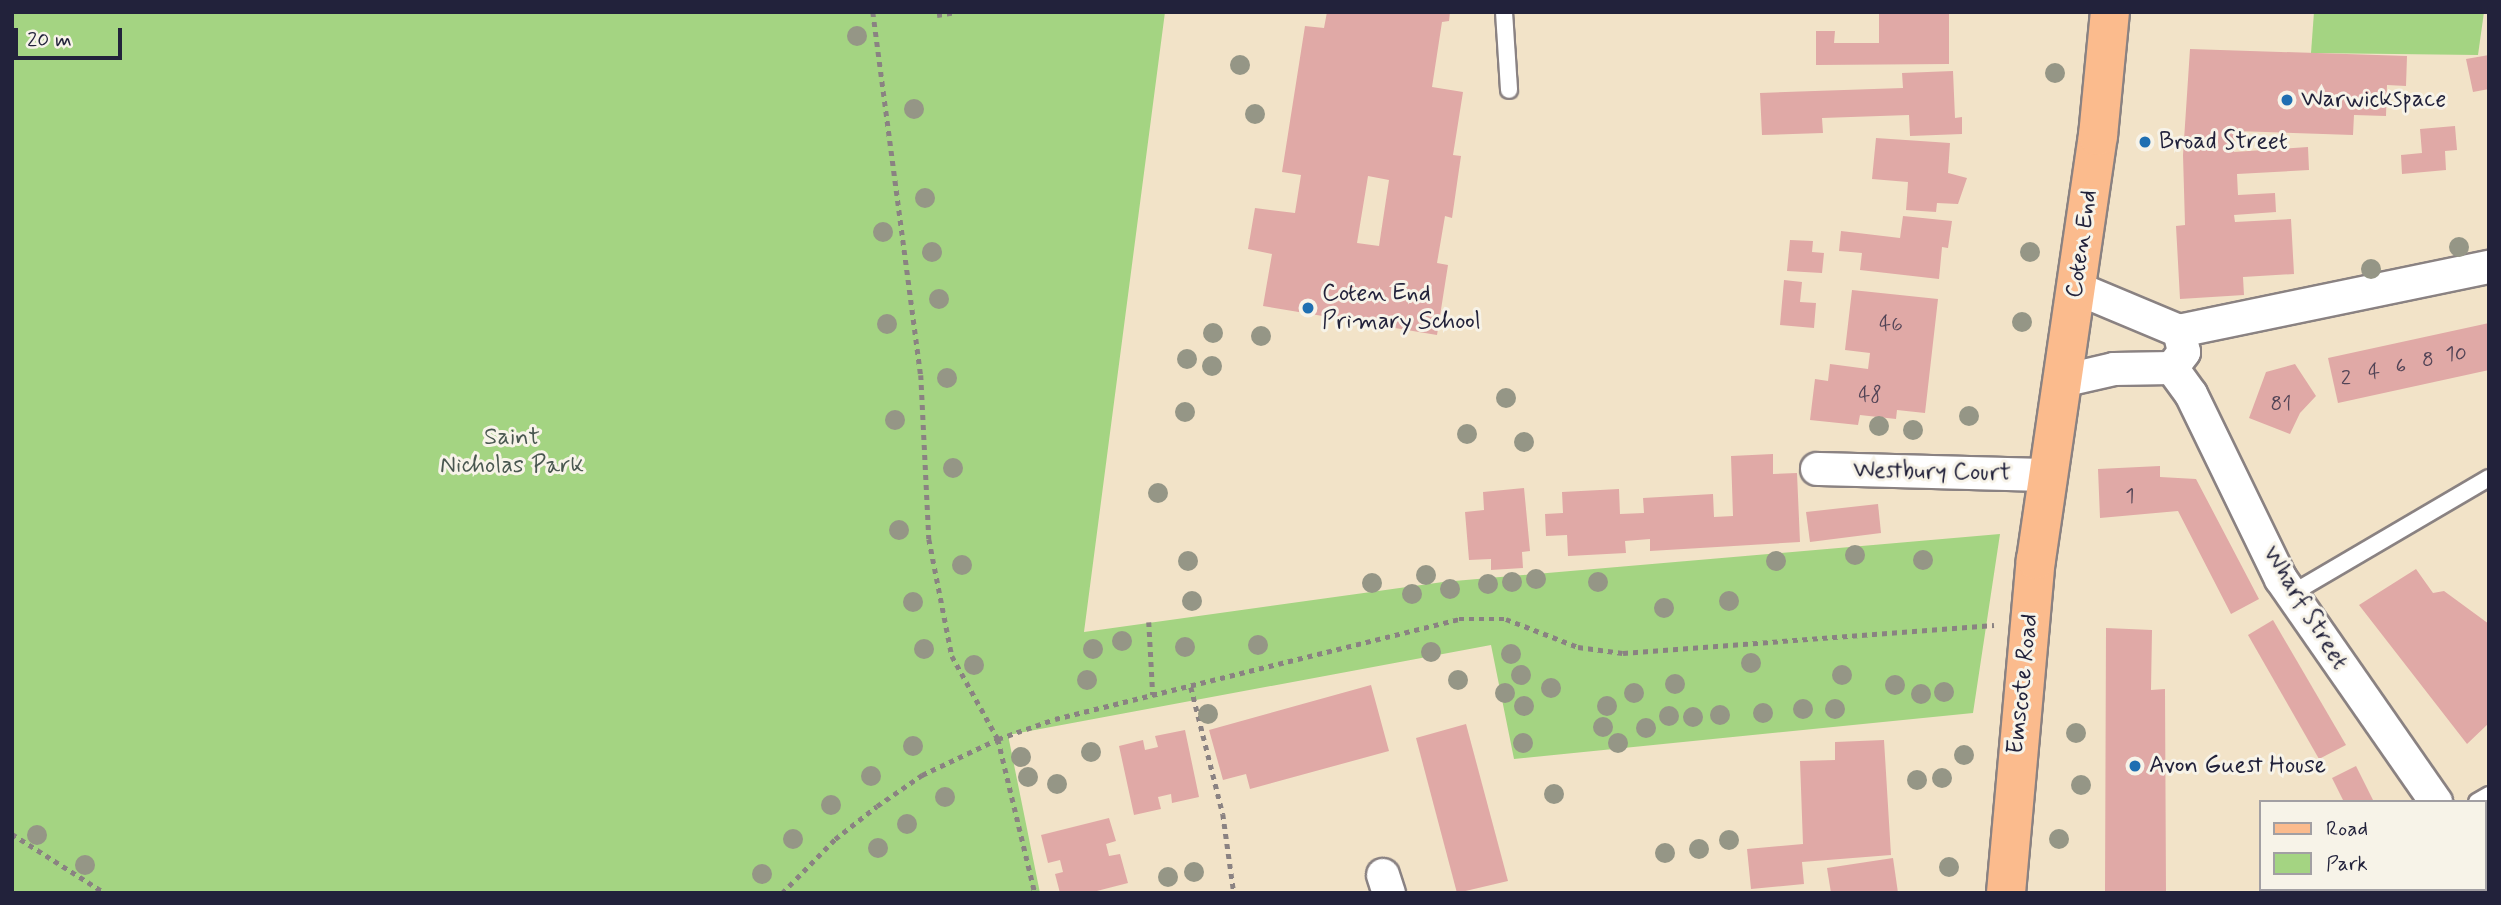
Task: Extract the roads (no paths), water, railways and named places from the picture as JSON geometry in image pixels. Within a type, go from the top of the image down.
[{"type":"main road","name":"Coten End","points":[[2047,475],[2098,136],[2110,12]]},
{"type":"main road","name":"Emscote Road","points":[[2006,893],[2014,771],[2047,475]]},
{"type":"street","points":[[2076,288],[2179,331],[2489,267]]},
{"type":"street","points":[[2062,381],[2114,369],[2172,368],[2184,352],[2179,331]]},
{"type":"street","name":"Wharf Street","points":[[2172,368],[2191,394],[2291,594],[2435,800]]},
{"type":"street","name":"Westbury Court","points":[[1816,469],[2047,475]]},
{"type":"lane","points":[[1504,12],[1509,90]]},
{"type":"lane","points":[[2291,594],[2489,478]]},
{"type":"place","name":"Warwickspace","points":[[2287,100]]},
{"type":"place","name":"Broad Street","points":[[2145,142]]},
{"type":"place","name":"Coten End Primary School","points":[[1308,308]]},
{"type":"place","name":"Avon Guest House","points":[[2135,766]]},
{"type":"park label","name":"Saint Nicholas Park","points":[[512,452]]}]
